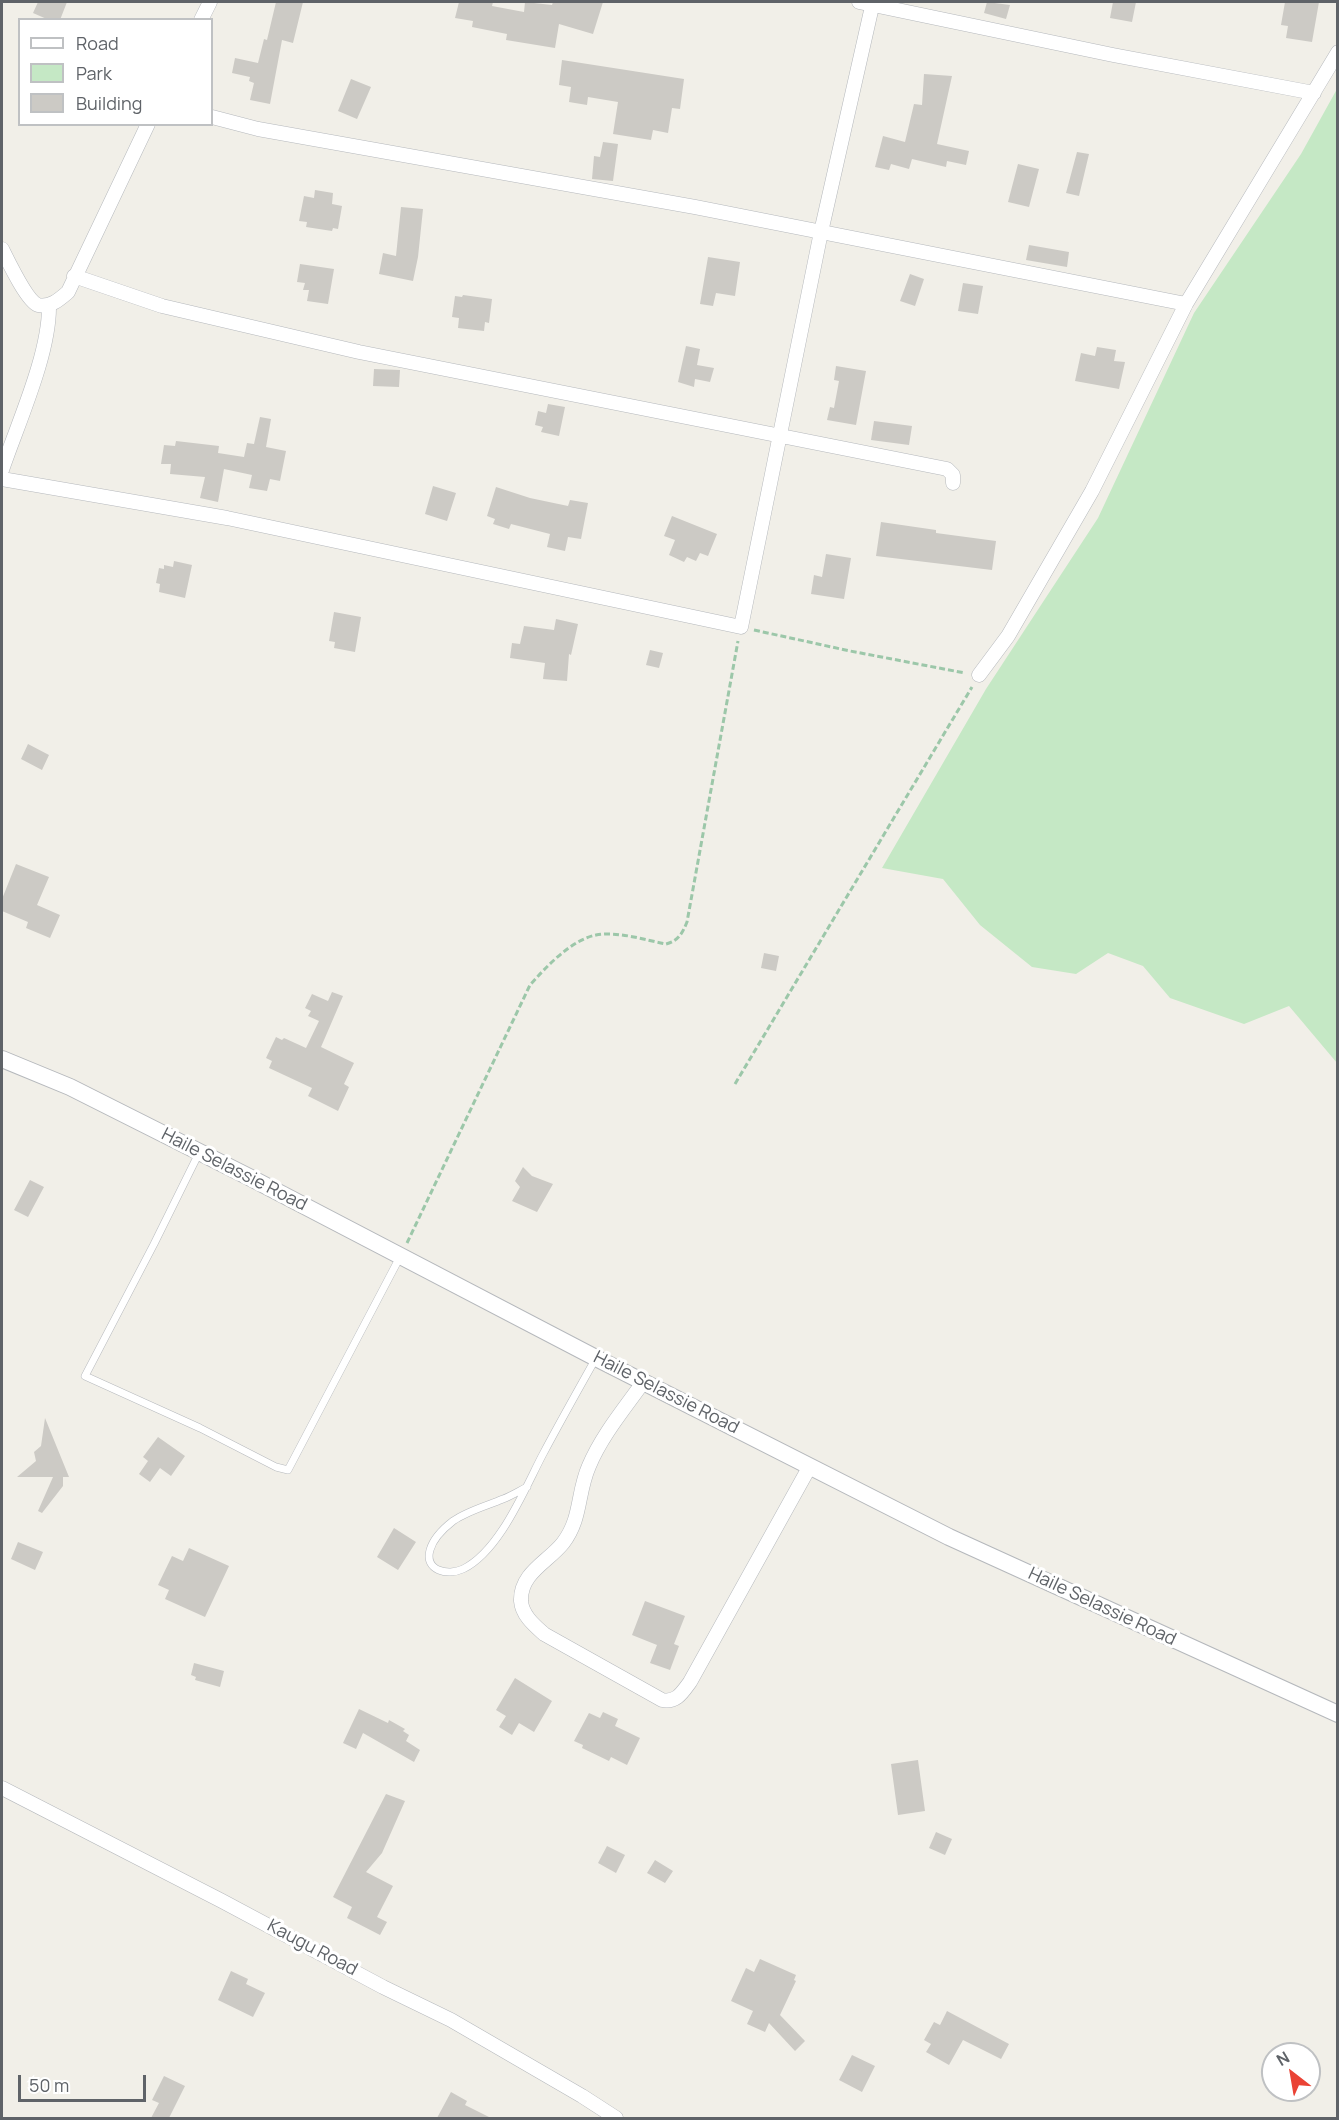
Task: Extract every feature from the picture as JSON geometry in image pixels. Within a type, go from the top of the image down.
[{"type":"street","points":[[202,18],[210,2]]},
{"type":"street","points":[[2,479],[227,518],[741,627],[868,2],[1113,55],[1314,93]]},
{"type":"street","points":[[979,675],[1008,636],[1092,491],[1186,304],[1338,52]]},
{"type":"street","points":[[213,117],[258,129],[695,207],[1186,304]]},
{"type":"street","points":[[2,249],[30,298],[37,305],[49,305],[60,300],[68,292],[147,126]]},
{"type":"street","points":[[74,276],[162,306],[282,335],[947,469],[953,475],[953,483]]},
{"type":"street","points":[[2,470],[37,370],[50,324],[49,305]]},
{"type":"street","name":"Haile Selassie Road","points":[[2,1059],[70,1087],[949,1537],[1338,1714]]},
{"type":"street","points":[[644,1381],[588,1466],[575,1524],[562,1544],[535,1568],[524,1584],[521,1602],[528,1619],[544,1634],[662,1700],[670,1702],[677,1698],[690,1682],[810,1466]]},
{"type":"street","name":"Kaugu Road","points":[[2,1788],[383,1987],[451,2020],[616,2118]]},
{"type":"lane","points":[[199,1153],[85,1376],[200,1428],[276,1467],[288,1470],[401,1255]]},
{"type":"lane","points":[[527,1487],[454,1520],[440,1534],[430,1549],[430,1560],[434,1568],[441,1572],[463,1569],[483,1554],[516,1508],[596,1358]]},
{"type":"path","points":[[401,1255],[530,985],[550,963],[595,935],[611,934],[666,944],[674,942],[682,934],[687,922],[741,627],[850,651],[979,675],[735,1084]]},
{"type":"green space","points":[[1337,89],[1337,1063],[1289,1006],[1244,1024],[1170,998],[1143,966],[1108,953],[1076,974],[1032,967],[980,925],[943,879],[882,868],[986,689],[1098,518],[1194,313],[1301,154]]},
{"type":"building","points":[[38,2],[67,2],[61,18],[44,18],[33,13]]},
{"type":"building","points":[[276,2],[303,2],[293,43],[282,40],[270,104],[250,100],[254,83],[249,81],[250,77],[232,73],[235,58],[258,63],[264,39],[267,40]]},
{"type":"building","points":[[459,2],[493,2],[492,6],[524,12],[525,2],[552,5],[553,2],[603,2],[593,34],[559,24],[555,48],[506,40],[507,34],[472,27],[473,21],[455,18]]},
{"type":"building","points":[[987,2],[1010,5],[1006,19],[984,13]]},
{"type":"building","points":[[1113,2],[1136,2],[1132,22],[1110,18]]},
{"type":"building","points":[[1285,2],[1319,2],[1312,42],[1286,38],[1288,26],[1281,25]]},
{"type":"building","points":[[562,60],[684,79],[680,109],[672,108],[668,133],[653,130],[651,140],[613,134],[618,102],[588,97],[587,105],[569,102],[571,87],[559,85]]},
{"type":"building","points":[[924,74],[952,76],[937,144],[969,151],[966,165],[947,161],[946,167],[912,159],[909,169],[891,164],[889,170],[875,167],[883,136],[905,142],[914,104],[922,105]]},
{"type":"building","points":[[351,79],[371,87],[357,119],[338,111]]},
{"type":"building","points":[[603,142],[618,144],[613,181],[592,179],[594,156],[600,157]]},
{"type":"building","points":[[1077,152],[1089,154],[1079,196],[1066,193]]},
{"type":"building","points":[[1018,164],[1039,169],[1029,207],[1008,202]]},
{"type":"building","points":[[315,190],[333,193],[332,204],[342,206],[338,229],[333,228],[332,231],[306,227],[307,222],[299,221],[304,196],[314,198]]},
{"type":"building","points":[[401,207],[423,209],[413,281],[379,274],[383,253],[396,256]]},
{"type":"building","points":[[1029,245],[1069,252],[1067,267],[1026,260]]},
{"type":"building","points":[[708,257],[740,262],[735,296],[716,293],[713,306],[700,304]]},
{"type":"building","points":[[300,264],[334,269],[328,304],[307,301],[309,290],[303,290],[305,283],[297,282]]},
{"type":"building","points":[[910,274],[924,279],[915,306],[900,301]]},
{"type":"building","points":[[963,283],[983,286],[978,314],[958,311]]},
{"type":"building","points":[[463,295],[492,299],[489,323],[485,322],[484,331],[458,328],[459,318],[452,317],[455,296],[462,297]]},
{"type":"building","points":[[686,346],[700,349],[697,365],[714,368],[710,382],[695,379],[694,387],[678,382]]},
{"type":"building","points":[[1097,347],[1116,350],[1114,361],[1125,362],[1119,389],[1075,381],[1081,353],[1095,356]]},
{"type":"building","points":[[836,366],[866,371],[856,425],[827,420],[830,407],[834,408],[839,381],[834,380]]},
{"type":"building","points":[[374,369],[400,370],[399,387],[373,386]]},
{"type":"building","points":[[548,404],[565,407],[559,436],[541,432],[543,427],[535,425],[538,411],[546,413]]},
{"type":"building","points":[[260,417],[271,419],[266,447],[286,451],[280,481],[270,479],[267,491],[249,488],[252,475],[224,469],[218,502],[200,498],[205,477],[170,474],[171,464],[161,464],[164,445],[175,446],[176,441],[219,446],[218,453],[244,457],[247,443],[254,444]]},
{"type":"building","points":[[874,421],[912,426],[909,445],[871,440]]},
{"type":"building","points":[[433,486],[456,493],[447,521],[425,514]]},
{"type":"building","points":[[496,487],[530,498],[568,506],[570,500],[588,503],[581,539],[568,537],[565,551],[547,547],[550,534],[511,524],[509,529],[493,524],[495,519],[487,516]]},
{"type":"building","points":[[672,516],[717,534],[708,556],[700,553],[696,561],[687,557],[684,562],[669,555],[675,540],[664,536]]},
{"type":"building","points":[[881,522],[936,530],[936,533],[996,541],[992,570],[876,556]]},
{"type":"building","points":[[826,554],[851,558],[844,599],[811,594],[814,575],[822,577]]},
{"type":"building","points":[[174,561],[192,565],[185,598],[159,592],[160,584],[156,583],[159,568],[164,569],[164,565],[173,567]]},
{"type":"building","points":[[334,612],[361,617],[355,652],[334,648],[335,642],[329,641]]},
{"type":"building","points":[[556,619],[578,624],[571,655],[569,654],[567,681],[543,679],[545,663],[510,658],[512,643],[520,644],[524,626],[554,630]]},
{"type":"building","points":[[650,650],[663,653],[659,668],[646,665]]},
{"type":"building","points":[[28,744],[49,755],[42,770],[21,759]]},
{"type":"building","points":[[16,864],[49,877],[37,905],[60,915],[50,938],[26,928],[28,922],[2,911],[2,899]]},
{"type":"building","points":[[764,953],[779,956],[776,971],[761,968]]},
{"type":"building","points":[[332,992],[343,996],[321,1047],[354,1063],[344,1084],[349,1087],[338,1111],[308,1096],[312,1088],[269,1068],[272,1061],[266,1058],[276,1037],[282,1040],[284,1038],[306,1048],[319,1021],[308,1016],[311,1011],[305,1008],[312,994],[328,1001]]},
{"type":"building","points":[[523,1167],[532,1176],[553,1184],[537,1212],[512,1201],[520,1187],[515,1181]]},
{"type":"building","points":[[30,1180],[44,1187],[28,1217],[14,1210]]},
{"type":"building","points":[[45,1418],[69,1477],[63,1477],[63,1486],[42,1513],[38,1511],[53,1477],[17,1477],[36,1461],[34,1452],[41,1446]]},
{"type":"building","points":[[158,1437],[185,1456],[171,1476],[160,1468],[150,1482],[139,1474],[148,1461],[143,1457]]},
{"type":"building","points":[[394,1528],[416,1542],[398,1570],[377,1557]]},
{"type":"building","points":[[18,1542],[43,1552],[35,1570],[11,1559]]},
{"type":"building","points":[[189,1548],[229,1566],[205,1617],[165,1599],[169,1590],[158,1585],[172,1556],[183,1561]]},
{"type":"building","points":[[645,1601],[685,1616],[674,1644],[679,1646],[670,1670],[650,1663],[657,1645],[632,1635]]},
{"type":"building","points":[[194,1663],[224,1671],[220,1687],[195,1680],[196,1677],[191,1675]]},
{"type":"building","points":[[515,1678],[552,1701],[534,1732],[519,1723],[512,1735],[499,1727],[506,1716],[496,1710]]},
{"type":"building","points":[[359,1709],[388,1723],[389,1720],[405,1729],[403,1731],[409,1735],[406,1741],[420,1750],[414,1762],[363,1733],[356,1749],[343,1743]]},
{"type":"building","points":[[603,1712],[618,1719],[615,1726],[640,1738],[627,1765],[611,1757],[609,1761],[582,1748],[583,1745],[574,1741],[589,1713],[600,1718]]},
{"type":"building","points":[[918,1760],[925,1811],[898,1815],[891,1764]]},
{"type":"building","points":[[386,1794],[405,1801],[382,1853],[366,1872],[393,1886],[377,1917],[387,1922],[380,1935],[347,1918],[352,1907],[333,1897]]},
{"type":"building","points":[[936,1832],[952,1839],[945,1855],[929,1848]]},
{"type":"building","points":[[607,1846],[625,1855],[616,1873],[598,1863]]},
{"type":"building","points":[[655,1860],[673,1871],[665,1883],[647,1873]]},
{"type":"building","points":[[760,1959],[796,1975],[794,1980],[796,1981],[780,2015],[805,2041],[795,2051],[769,2023],[765,2032],[747,2024],[753,2011],[731,2001],[746,1968],[754,1972]]},
{"type":"building","points":[[231,1971],[248,1979],[246,1984],[265,1993],[253,2017],[218,2000]]},
{"type":"building","points":[[947,2011],[1009,2044],[1001,2059],[963,2040],[949,2065],[926,2052],[931,2044],[924,2040],[934,2022],[940,2025]]},
{"type":"building","points":[[852,2055],[875,2066],[862,2092],[839,2080]]},
{"type":"building","points":[[164,2076],[185,2086],[169,2118],[151,2118],[159,2103],[152,2100]]},
{"type":"building","points":[[451,2092],[467,2101],[465,2105],[491,2118],[437,2118]]}]
